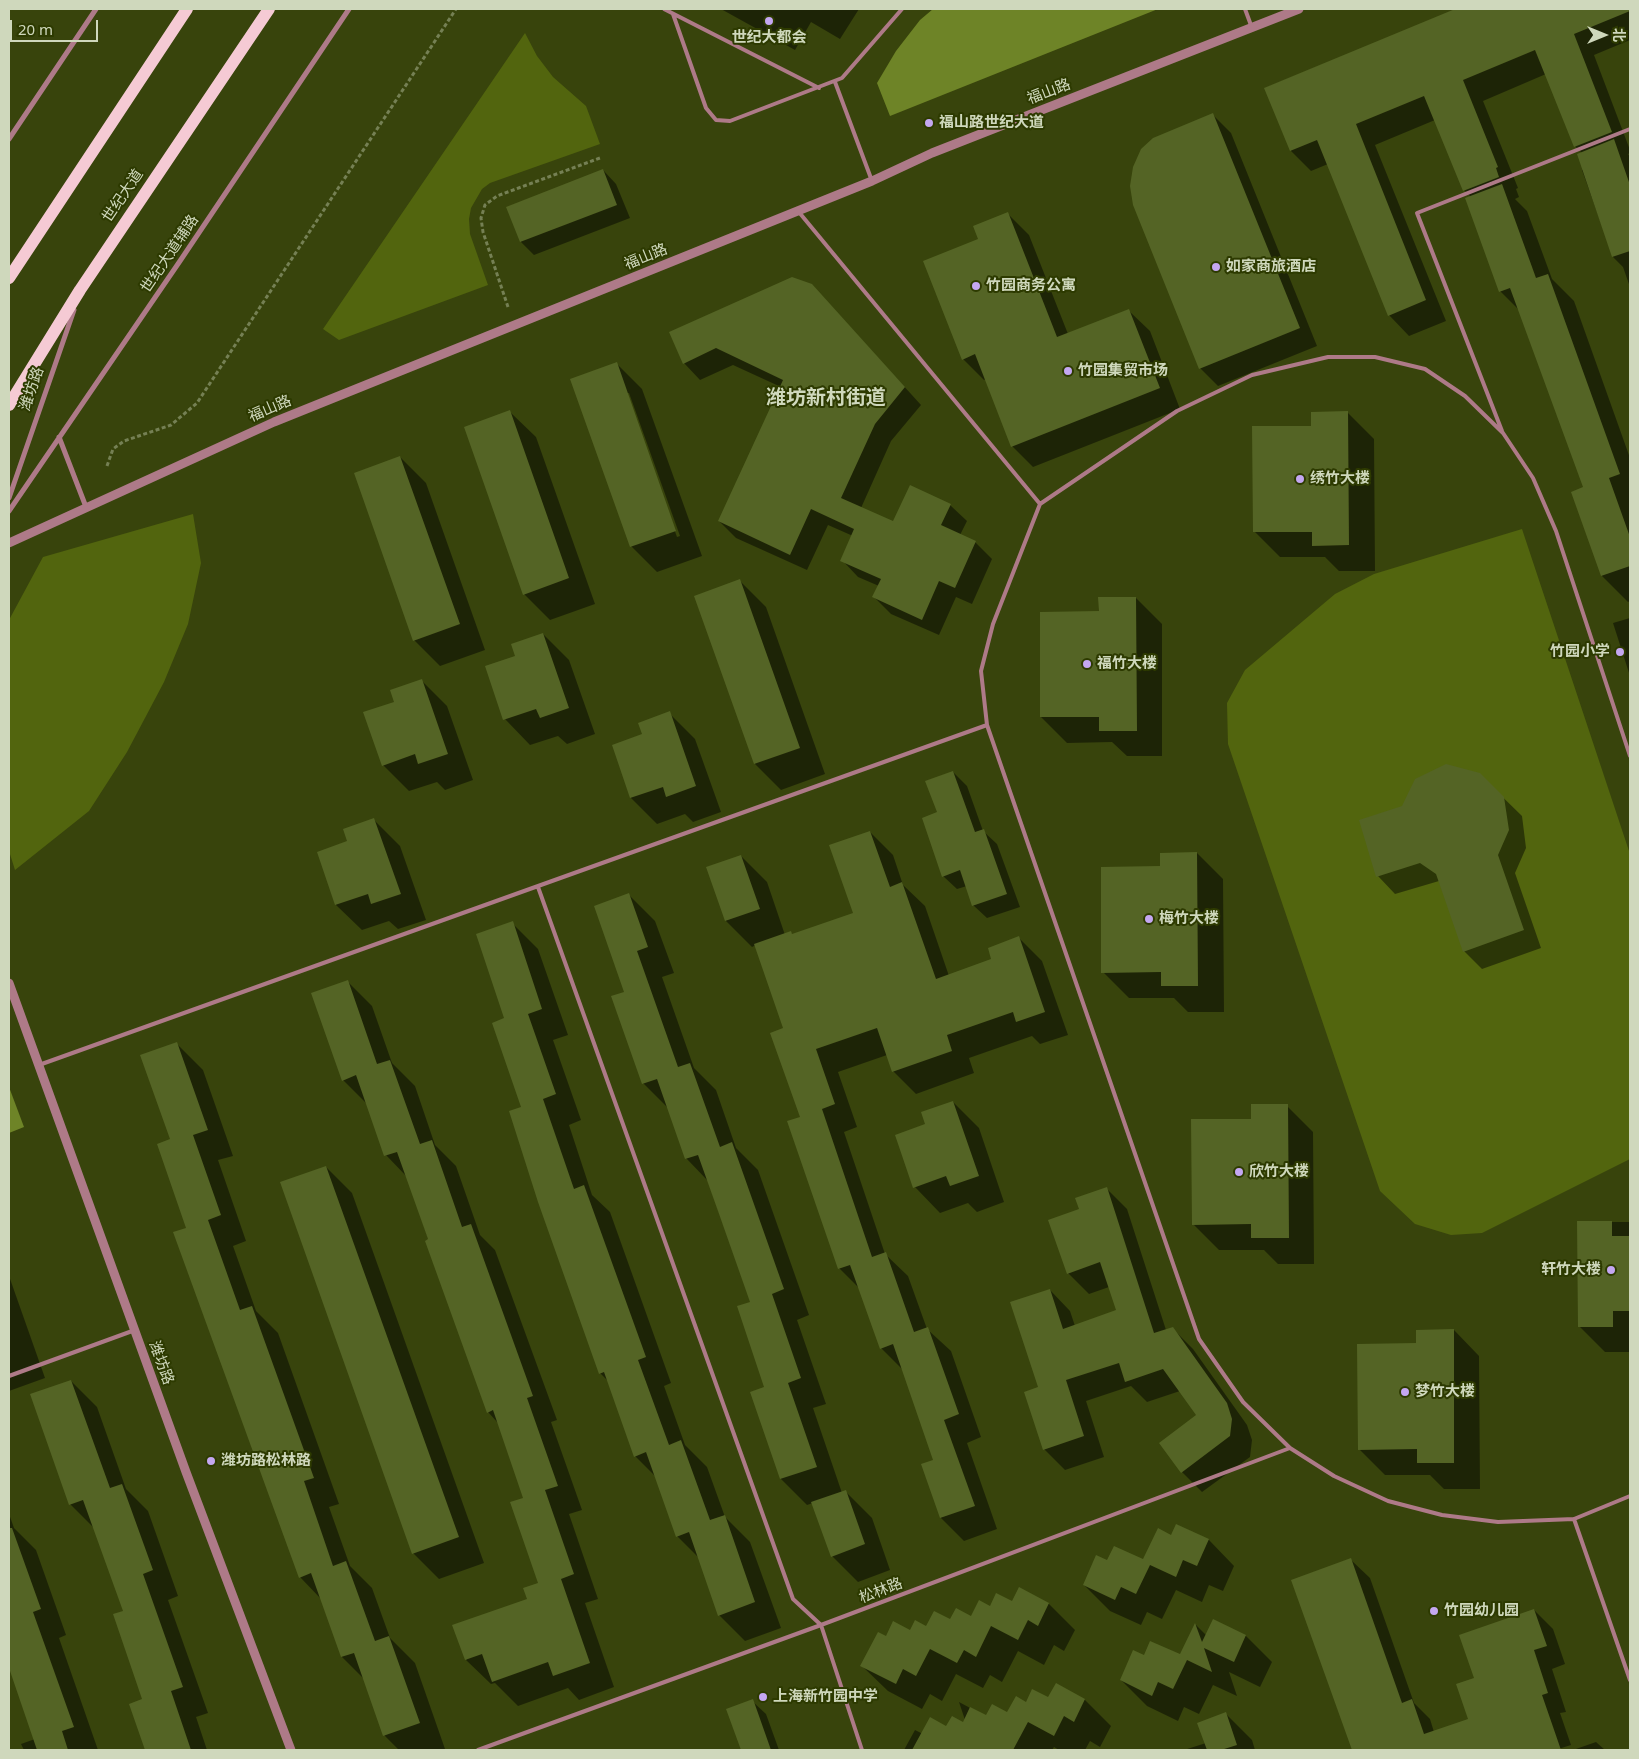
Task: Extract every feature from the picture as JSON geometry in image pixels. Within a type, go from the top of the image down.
[{"type":"main road","points":[[9,278],[187,9]]},
{"type":"main road","name":"世纪大道","points":[[9,405],[80,290],[269,9]]},
{"type":"street","points":[[9,139],[96,9]]},
{"type":"street","name":"世纪大道辅路","points":[[9,511],[349,9]]},
{"type":"street","name":"福山路","points":[[9,543],[274,422],[872,181],[932,153],[1299,9]]},
{"type":"street","name":"潍坊路","points":[[9,498],[80,290]]},
{"type":"street","points":[[59,437],[86,507]]},
{"type":"street","name":"潍坊路","points":[[9,983],[291,1750]]},
{"type":"lane","points":[[664,9],[820,88]]},
{"type":"lane","points":[[673,14],[706,108],[716,120],[730,121],[820,88],[848,74],[902,9]]},
{"type":"lane","points":[[1245,9],[1252,28]]},
{"type":"lane","points":[[835,82],[872,181]]},
{"type":"lane","points":[[1630,129],[1417,213],[1503,433],[1532,478],[1556,530],[1630,756]]},
{"type":"lane","points":[[798,210],[1040,504]]},
{"type":"lane","points":[[1503,433],[1465,396],[1425,370],[1376,358],[1328,357],[1252,375],[1178,411],[1040,504],[993,624],[981,671],[987,725],[1199,1340],[1242,1402],[1290,1448],[1334,1476],[1388,1501],[1433,1512],[1498,1522],[1574,1519],[1630,1496]]},
{"type":"lane","points":[[40,1065],[987,725]]},
{"type":"lane","points":[[538,887],[794,1599],[821,1625],[862,1750]]},
{"type":"lane","points":[[9,1376],[135,1330]]},
{"type":"lane","name":"松林路","points":[[478,1750],[821,1625],[1290,1448]]},
{"type":"lane","points":[[1574,1519],[1630,1680]]},
{"type":"path","points":[[107,466],[113,448],[124,441],[170,424],[196,403],[456,9]]},
{"type":"path","points":[[514,325],[483,232],[481,218],[485,205],[497,196],[600,158]]},
{"type":"green space","points":[[933,9],[1158,9],[890,116],[877,83],[896,51],[920,20]]},
{"type":"green space","points":[[525,33],[537,56],[553,77],[586,106],[600,144],[490,183],[482,189],[471,208],[469,219],[470,234],[488,285],[339,340],[323,329]]},
{"type":"green space","points":[[193,514],[201,563],[188,624],[164,682],[127,752],[89,811],[15,870],[9,851],[9,620],[43,557]]},
{"type":"green space","points":[[1522,529],[1630,854],[1630,1159],[1482,1233],[1451,1235],[1415,1224],[1380,1191],[1228,744],[1227,703],[1245,670],[1335,594],[1374,574]]},
{"type":"green space","points":[[9,1087],[24,1127],[9,1133]]},
{"type":"building","points":[[1455,9],[1630,9],[1630,11],[1574,34],[1612,132],[1574,147],[1535,50],[1463,80],[1498,167],[1496,168],[1499,177],[1463,191],[1424,96],[1356,124],[1426,300],[1388,316],[1317,140],[1290,151],[1264,88]]},
{"type":"building","name":"如家商旅酒店","points":[[1213,113],[1300,328],[1199,369],[1133,205],[1130,186],[1133,167],[1141,149],[1153,138]]},
{"type":"building","points":[[1614,139],[1630,185],[1630,251],[1612,257],[1577,154]]},
{"type":"building","points":[[603,169],[617,205],[520,242],[506,207]]},
{"type":"building","points":[[1502,184],[1536,278],[1548,274],[1620,474],[1609,478],[1630,537],[1630,566],[1601,576],[1571,492],[1583,487],[1510,288],[1499,292],[1465,198]]},
{"type":"building","points":[[1008,212],[1057,337],[1129,309],[1160,388],[1011,447],[975,354],[962,360],[923,261],[978,239],[973,226]]},
{"type":"building","points":[[792,277],[812,284],[905,387],[875,424],[841,498],[893,521],[910,485],[951,504],[941,525],[976,541],[955,588],[939,581],[922,620],[872,597],[881,579],[840,561],[854,529],[811,509],[790,555],[718,521],[783,380],[716,348],[683,364],[669,332]]},
{"type":"building","points":[[617,362],[676,531],[630,547],[570,379]]},
{"type":"building","points":[[510,410],[569,578],[523,595],[464,427]]},
{"type":"building","name":"绣竹大楼","points":[[1348,411],[1349,545],[1312,546],[1312,532],[1253,532],[1252,426],[1311,426],[1311,412]]},
{"type":"building","points":[[400,456],[460,624],[413,641],[354,473]]},
{"type":"building","points":[[740,579],[800,748],[754,764],[694,596]]},
{"type":"building","name":"福竹大楼","points":[[1098,597],[1136,597],[1137,731],[1099,731],[1099,717],[1040,717],[1040,612],[1099,611]]},
{"type":"building","points":[[543,633],[569,708],[540,718],[536,709],[503,720],[485,666],[515,656],[511,644]]},
{"type":"building","points":[[422,679],[448,754],[418,764],[415,754],[382,766],[363,712],[394,702],[390,690]]},
{"type":"building","points":[[670,711],[696,786],[666,797],[663,787],[630,798],[612,745],[642,734],[638,723]]},
{"type":"building","points":[[1446,764],[1480,773],[1504,797],[1509,830],[1498,855],[1524,930],[1463,952],[1436,874],[1420,863],[1376,877],[1359,820],[1402,806],[1415,779]]},
{"type":"building","points":[[953,771],[975,832],[984,829],[1007,894],[972,906],[960,870],[942,877],[922,818],[937,812],[925,781]]},
{"type":"building","points":[[374,818],[401,894],[371,904],[368,894],[335,905],[317,852],[347,841],[343,829]]},
{"type":"building","points":[[870,831],[890,887],[902,882],[936,979],[991,959],[988,948],[1019,936],[1045,1012],[1016,1022],[1013,1012],[947,1035],[952,1051],[892,1072],[877,1028],[816,1049],[835,1104],[822,1109],[872,1257],[886,1252],[914,1332],[928,1327],[959,1414],[944,1420],[975,1506],[940,1518],[921,1464],[933,1460],[893,1344],[880,1349],[850,1265],[838,1269],[787,1121],[800,1117],[770,1033],[783,1028],[754,944],[791,931],[792,934],[853,913],[829,845]]},
{"type":"building","name":"梅竹大楼","points":[[1197,852],[1198,986],[1161,986],[1161,972],[1101,973],[1101,867],[1160,866],[1160,853]]},
{"type":"building","points":[[741,855],[760,909],[725,921],[706,867]]},
{"type":"building","points":[[629,893],[648,947],[637,951],[678,1067],[690,1063],[720,1147],[732,1142],[784,1289],[772,1294],[801,1378],[788,1383],[817,1467],[780,1479],[750,1392],[764,1387],[737,1306],[750,1302],[698,1155],[685,1159],[657,1079],[642,1084],[611,996],[624,992],[594,906]]},
{"type":"building","points":[[513,921],[542,1009],[528,1014],[556,1094],[543,1099],[574,1189],[584,1185],[646,1357],[638,1360],[669,1445],[681,1440],[710,1520],[725,1515],[755,1602],[718,1616],[689,1532],[676,1537],[646,1452],[634,1457],[604,1372],[599,1374],[538,1202],[509,1111],[521,1107],[492,1023],[504,1018],[476,934]]},
{"type":"building","points":[[348,980],[377,1064],[390,1060],[420,1144],[432,1140],[462,1227],[471,1224],[533,1396],[527,1398],[558,1486],[545,1490],[574,1574],[561,1579],[590,1663],[553,1676],[548,1662],[492,1682],[482,1654],[465,1660],[452,1625],[527,1599],[523,1588],[538,1583],[510,1502],[523,1498],[493,1410],[487,1413],[425,1241],[428,1239],[397,1152],[384,1156],[356,1075],[342,1081],[311,993]]},
{"type":"building","points":[[177,1042],[208,1130],[193,1135],[221,1215],[208,1220],[240,1310],[252,1306],[314,1478],[304,1481],[333,1566],[346,1561],[375,1641],[389,1636],[420,1723],[383,1736],[354,1653],[341,1657],[311,1573],[299,1578],[173,1232],[186,1228],[157,1144],[170,1139],[140,1055]]},
{"type":"building","points":[[953,1101],[979,1176],[950,1186],[946,1176],[913,1188],[895,1135],[925,1124],[921,1112]]},
{"type":"building","name":"欣竹大楼","points":[[1251,1104],[1288,1104],[1289,1238],[1251,1238],[1251,1224],[1192,1225],[1191,1119],[1251,1119]]},
{"type":"building","points":[[326,1166],[459,1537],[412,1554],[280,1182]]},
{"type":"building","points":[[1107,1187],[1154,1333],[1173,1327],[1227,1403],[1232,1419],[1230,1436],[1181,1473],[1159,1443],[1196,1415],[1163,1369],[1125,1382],[1119,1363],[1066,1380],[1084,1436],[1043,1450],[1024,1392],[1038,1387],[1010,1302],[1050,1289],[1063,1329],[1116,1310],[1100,1262],[1067,1274],[1048,1220],[1079,1209],[1075,1198]]},
{"type":"building","name":"轩竹大楼","points":[[1577,1221],[1612,1221],[1612,1236],[1630,1236],[1630,1311],[1613,1311],[1613,1327],[1578,1327]]},
{"type":"building","name":"梦竹大楼","points":[[1454,1329],[1454,1463],[1417,1463],[1417,1449],[1358,1450],[1357,1344],[1416,1343],[1416,1330]]},
{"type":"building","points":[[71,1380],[110,1488],[122,1484],[153,1570],[143,1574],[183,1687],[171,1691],[191,1750],[145,1750],[129,1704],[142,1699],[113,1614],[123,1611],[83,1500],[69,1505],[30,1394]]},
{"type":"building","points":[[846,1490],[865,1544],[831,1557],[811,1502]]},
{"type":"building","points":[[1176,1524],[1209,1539],[1197,1566],[1183,1560],[1176,1577],[1150,1565],[1136,1594],[1121,1587],[1115,1600],[1083,1585],[1096,1555],[1107,1560],[1114,1546],[1143,1559],[1158,1528],[1171,1535]]},
{"type":"building","points":[[9,1528],[12,1528],[41,1609],[33,1612],[74,1727],[62,1731],[68,1750],[37,1750],[9,1668]]},
{"type":"building","points":[[1351,1558],[1402,1703],[1412,1699],[1424,1734],[1468,1719],[1456,1684],[1474,1678],[1459,1635],[1534,1609],[1547,1646],[1534,1650],[1548,1693],[1542,1695],[1561,1750],[1352,1750],[1291,1580]]},
{"type":"building","points":[[1019,1587],[1049,1603],[1038,1626],[1028,1620],[1018,1640],[991,1626],[976,1657],[964,1650],[957,1663],[930,1649],[916,1676],[903,1669],[896,1684],[860,1666],[878,1632],[886,1636],[893,1621],[910,1630],[915,1620],[926,1626],[934,1611],[950,1619],[956,1608],[971,1616],[979,1600],[990,1606],[996,1593],[1012,1601]]},
{"type":"building","points":[[1213,1619],[1246,1635],[1234,1662],[1204,1648],[1212,1672],[1187,1660],[1173,1689],[1158,1682],[1152,1696],[1120,1680],[1133,1650],[1144,1655],[1150,1641],[1180,1654],[1195,1623],[1202,1642]]},
{"type":"building","points":[[1056,1683],[1085,1699],[1074,1722],[1064,1716],[1054,1736],[1028,1722],[1013,1750],[912,1750],[930,1717],[946,1726],[952,1716],[963,1722],[970,1707],[986,1715],[992,1704],[1007,1712],[1016,1696],[1026,1702],[1032,1689],[1048,1697]]},
{"type":"building","points":[[753,1699],[771,1750],[741,1750],[726,1709]]},
{"type":"building","points":[[1226,1712],[1237,1745],[1221,1750],[1207,1750],[1197,1723]]},
{"type":"place","name":"世纪大都会","points":[[769,21]]},
{"type":"place","name":"福山路世纪大道","points":[[929,123]]},
{"type":"place","name":"如家商旅酒店","points":[[1216,267]]},
{"type":"place","name":"竹园商务公寓","points":[[976,286]]},
{"type":"place","name":"竹园集贸市场","points":[[1068,371]]},
{"type":"place","name":"绣竹大楼","points":[[1300,479]]},
{"type":"place","name":"竹园小学","points":[[1620,652]]},
{"type":"place","name":"福竹大楼","points":[[1087,664]]},
{"type":"place","name":"梅竹大楼","points":[[1149,919]]},
{"type":"place","name":"欣竹大楼","points":[[1239,1172]]},
{"type":"place","name":"轩竹大楼","points":[[1611,1270]]},
{"type":"place","name":"梦竹大楼","points":[[1405,1392]]},
{"type":"place","name":"潍坊路松林路","points":[[211,1461]]},
{"type":"place","name":"竹园幼儿园","points":[[1434,1611]]},
{"type":"place","name":"上海新竹园中学","points":[[763,1697]]},
{"type":"district","name":"潍坊新村街道","points":[[826,398]]}]
